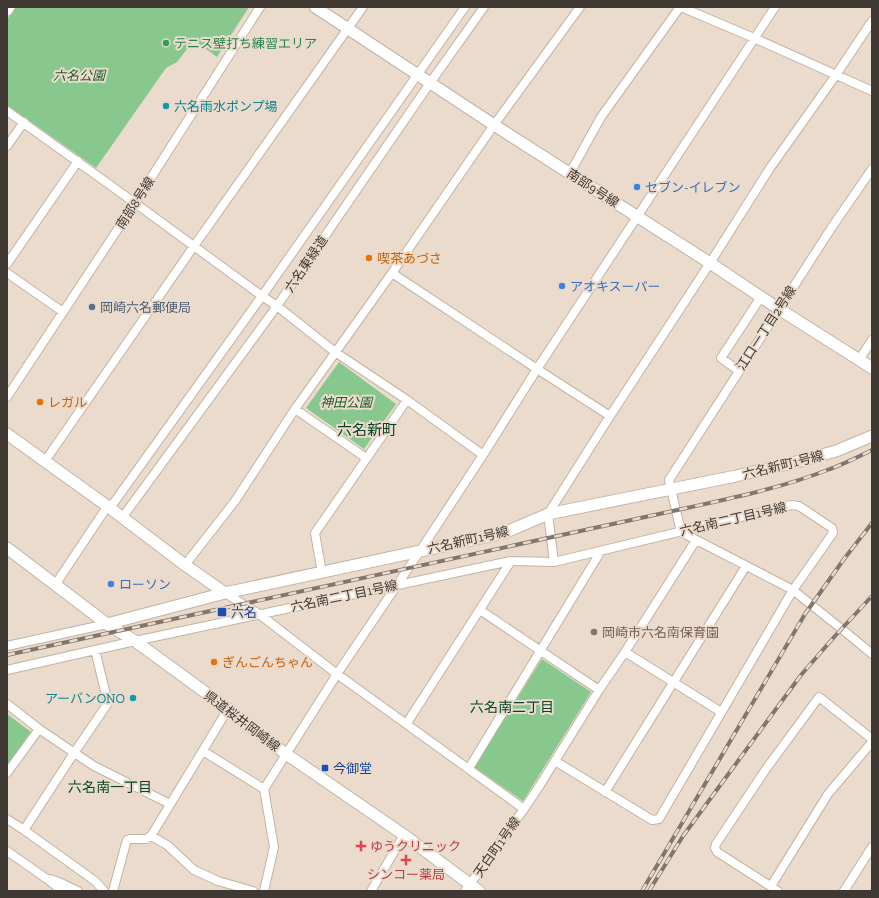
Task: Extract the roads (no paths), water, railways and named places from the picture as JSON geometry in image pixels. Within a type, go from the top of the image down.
[{"type":"street","name":"南部8号線","points":[[7,397],[135,203],[260,7]]},
{"type":"street","name":"南部9号線","points":[[315,7],[494,125],[872,368]]},
{"type":"street","points":[[44,461],[363,7]]},
{"type":"street","name":"六名東緑道","points":[[56,585],[108,508],[262,296],[465,7]]},
{"type":"street","name":"六名東緑道","points":[[122,518],[277,306],[484,7]]},
{"type":"street","points":[[185,565],[235,501],[295,409],[392,273],[494,125],[580,7]]},
{"type":"street","points":[[570,173],[601,117],[680,7],[754,38],[872,91]]},
{"type":"street","points":[[264,891],[274,847],[264,789],[337,674],[483,455],[537,369],[774,7]]},
{"type":"street","points":[[554,562],[548,514],[770,168],[836,75],[872,21]]},
{"type":"street","points":[[7,111],[277,306],[335,352],[407,400],[483,455]]},
{"type":"street","points":[[7,146],[24,122]]},
{"type":"street","points":[[7,264],[78,161]]},
{"type":"street","name":"江口一丁目2号線","points":[[671,490],[669,480],[832,227],[872,169]]},
{"type":"street","points":[[7,273],[63,312]]},
{"type":"street","points":[[392,273],[610,416]]},
{"type":"street","points":[[739,370],[721,358],[761,297]]},
{"type":"street","points":[[859,360],[872,340]]},
{"type":"street","points":[[322,572],[315,533],[407,400]]},
{"type":"street","points":[[295,409],[366,458]]},
{"type":"street","points":[[7,434],[185,565],[225,593],[259,614],[337,674],[524,809]]},
{"type":"street","name":"六名新町1号線","points":[[107,624],[225,593],[504,533],[548,514],[671,490],[804,460],[836,451],[872,436]]},
{"type":"street","points":[[671,490],[681,532],[792,590],[872,654]]},
{"type":"street","name":"六名南二丁目1号線","points":[[7,670],[259,614],[512,561],[554,562],[791,505],[799,506],[832,528],[833,533],[792,590],[659,819],[652,820],[605,792]]},
{"type":"street","name":"天白町1号線","points":[[472,889],[696,540]]},
{"type":"street","name":"県道桜井岡崎線","points":[[7,548],[107,624],[135,641],[228,709],[286,754],[404,835],[472,889]]},
{"type":"street","points":[[468,768],[602,551]]},
{"type":"street","points":[[406,723],[512,561]]},
{"type":"street","points":[[555,761],[605,792],[746,566]]},
{"type":"street","points":[[480,610],[599,690]]},
{"type":"street","points":[[7,646],[107,624]]},
{"type":"street","points":[[24,830],[108,703],[95,650]]},
{"type":"street","points":[[625,652],[721,712]]},
{"type":"street","points":[[872,739],[819,697],[766,769],[716,844],[715,848],[717,852],[775,889],[828,794],[872,742]]},
{"type":"street","points":[[7,704],[94,766],[170,804]]},
{"type":"street","points":[[113,891],[127,840],[146,839],[151,836],[228,709]]},
{"type":"street","points":[[7,773],[39,728]]},
{"type":"street","points":[[203,751],[264,789]]},
{"type":"street","points":[[7,819],[95,881],[104,891]]},
{"type":"street","points":[[370,891],[404,835]]},
{"type":"street","points":[[151,836],[167,845],[194,870],[218,881],[253,891]]},
{"type":"street","points":[[844,891],[872,847]]},
{"type":"street","points":[[7,851],[62,891]]},
{"type":"street","points":[[47,879],[59,882],[78,891]]},
{"type":"railway","points":[[7,655],[738,497],[812,476],[872,450]]},
{"type":"railway","points":[[642,891],[805,614],[844,559],[872,523]]},
{"type":"railway","points":[[649,891],[683,836],[801,675],[872,596]]},
{"type":"place","name":"テニス壁打ち練習エリア","points":[[166,43]]},
{"type":"place","name":"六名雨水ポンプ場","points":[[166,106]]},
{"type":"place","name":"セブン-イレブン","points":[[637,187]]},
{"type":"place","name":"喫茶あづさ","points":[[369,258]]},
{"type":"place","name":"アオキスーパー","points":[[562,286]]},
{"type":"place","name":"岡崎六名郵便局","points":[[92,307]]},
{"type":"place","name":"レガル","points":[[40,402]]},
{"type":"place","name":"ローソン","points":[[111,584]]},
{"type":"place","name":"六名","points":[[222,612]]},
{"type":"place","name":"岡崎市六名南保育園","points":[[594,632]]},
{"type":"place","name":"ぎんごんちゃん","points":[[214,662]]},
{"type":"place","name":"アーバンONO","points":[[133,698]]},
{"type":"place","name":"今御堂","points":[[325,768]]},
{"type":"place","name":"ゆうクリニック","points":[[361,846]]},
{"type":"place","name":"シンコー薬局","points":[[406,860]]},
{"type":"district","name":"六名新町","points":[[367,430]]},
{"type":"district","name":"六名南二丁目","points":[[512,707]]},
{"type":"district","name":"六名南一丁目","points":[[110,787]]},
{"type":"park label","name":"六名公園","points":[[79,75]]},
{"type":"park label","name":"神田公園","points":[[346,402]]}]
